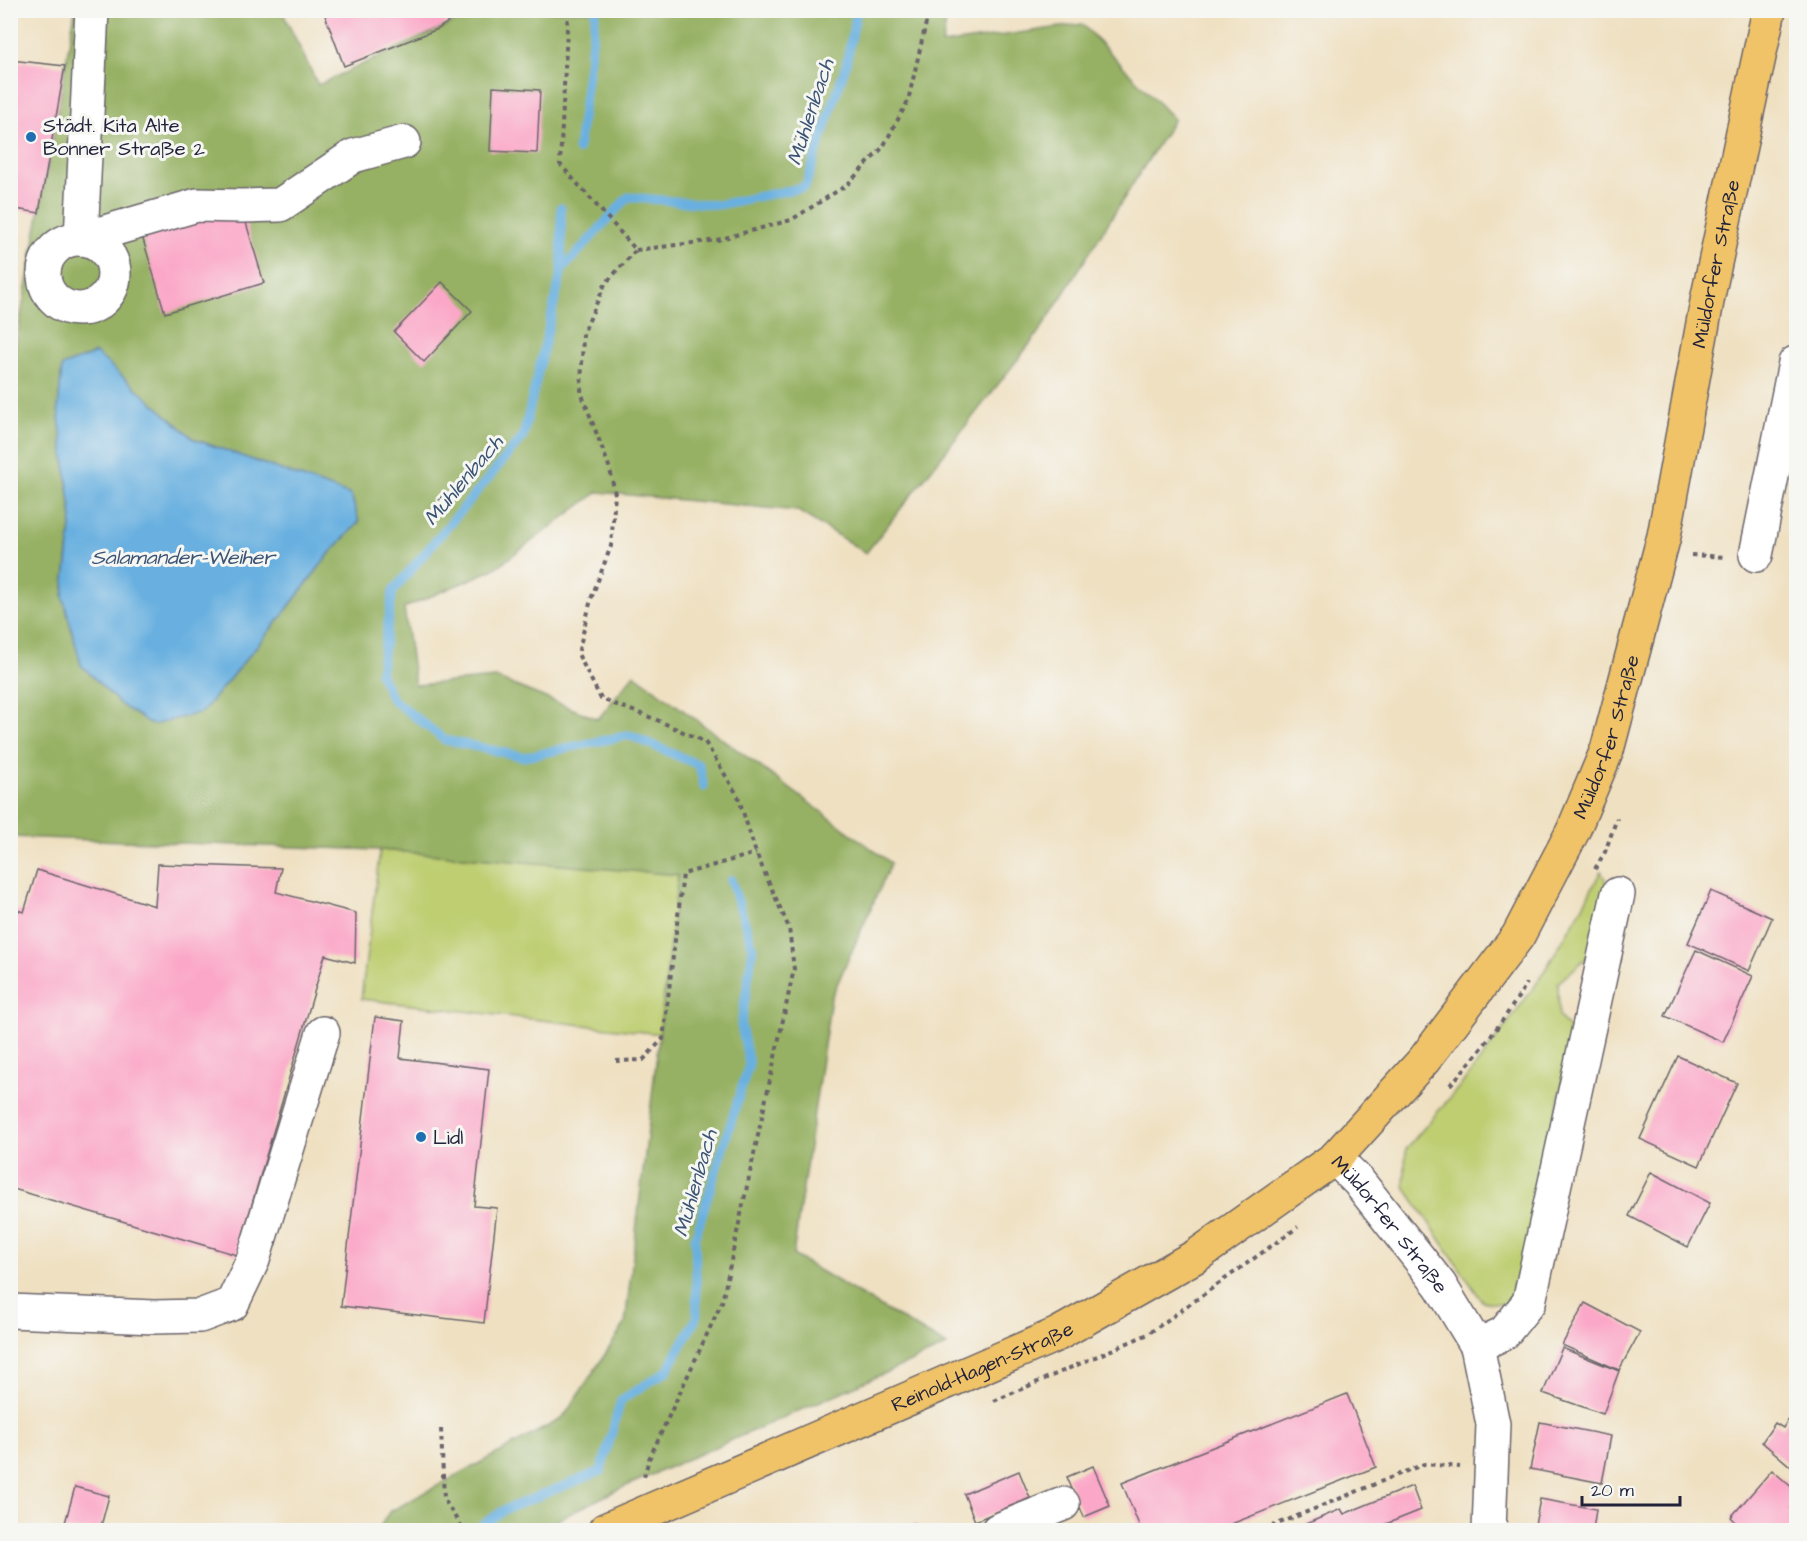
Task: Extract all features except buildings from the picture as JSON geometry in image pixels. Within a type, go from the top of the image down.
[{"type":"main road","name":"Müldorfer Straße","points":[[1335,1158],[1424,1060],[1518,936],[1573,831],[1607,750],[1664,536],[1708,296],[1769,10]]},
{"type":"main road","name":"Reinold-Hagen-Straße","points":[[620,1524],[1058,1334],[1197,1256],[1335,1158]]},
{"type":"street","points":[[92,10],[81,239],[197,205],[280,205],[353,156],[404,142]]},
{"type":"street","points":[[1756,555],[1795,363]]},
{"type":"street","points":[[1477,1346],[1504,1333],[1529,1302],[1618,894]]},
{"type":"street","points":[[10,1311],[154,1317],[200,1316],[232,1304],[253,1260],[323,1034]]},
{"type":"street","name":"Müldorfer Straße","points":[[1335,1158],[1358,1181],[1440,1285],[1477,1346],[1493,1424],[1490,1530]]},
{"type":"street","points":[[998,1530],[1063,1504]]},
{"type":"path","points":[[568,10],[560,164],[636,250]]},
{"type":"path","points":[[620,1524],[722,1302],[794,969],[789,928],[756,853],[738,796],[705,742],[655,719],[602,699],[578,654],[591,599],[610,546],[615,494],[607,460],[581,392],[583,334],[605,284],[636,250],[717,240],[791,220],[847,185],[883,147],[908,101],[929,10]]},
{"type":"path","points":[[1689,555],[1692,544]]},
{"type":"path","points":[[1593,873],[1605,852],[1619,811]]},
{"type":"path","points":[[616,1061],[643,1060],[663,1039],[683,874],[756,853]]},
{"type":"path","points":[[1447,1088],[1508,1013],[1532,974]]},
{"type":"path","points":[[986,1404],[1148,1334],[1307,1221]]},
{"type":"path","points":[[441,1429],[444,1499],[464,1530]]},
{"type":"path","points":[[1263,1530],[1424,1464],[1491,1470]]},
{"type":"green space","points":[[75,11],[282,11],[318,85],[478,11],[948,11],[942,44],[1082,24],[1174,119],[1040,331],[866,553],[798,511],[598,492],[494,569],[404,608],[415,685],[496,678],[598,719],[634,674],[891,863],[831,998],[793,1255],[947,1346],[617,1490],[537,1530],[378,1530],[389,1512],[563,1418],[625,1324],[678,875],[380,850],[11,837],[11,372]],"holes":[[[95,353],[194,439],[351,495],[359,522],[330,553],[281,617],[202,712],[63,597],[72,518],[58,409],[62,366]]]},
{"type":"green space","points":[[380,850],[679,874],[660,1034],[361,999]]},
{"type":"green space","points":[[1601,871],[1609,887],[1593,952],[1558,983],[1559,1016],[1572,1033],[1521,1285],[1504,1305],[1482,1301],[1404,1186],[1406,1149],[1470,1074],[1537,983],[1578,915]]},
{"type":"water","name":"Salamander-Weiher","points":[[96,353],[194,439],[351,495],[359,522],[330,553],[281,617],[202,712],[152,725],[121,705],[81,665],[63,597],[72,518],[58,409],[62,366]]},
{"type":"waterway","points":[[578,150],[596,10]]},
{"type":"waterway","name":"Mühlenbach","points":[[704,787],[699,765],[629,735],[524,757],[445,740],[392,699],[380,673],[393,591],[523,437],[562,270],[628,197],[718,205],[805,187],[846,65],[857,10]]},
{"type":"waterway","points":[[561,208],[562,270]]},
{"type":"waterway","name":"Mühlenbach","points":[[475,1530],[504,1510],[601,1471],[621,1400],[667,1371],[697,1317],[695,1238],[749,1064],[741,1025],[753,948],[731,880]]},
{"type":"place","name":"Städt. Kita Alte Bonner Straße 2","points":[[31,137]]},
{"type":"place","name":"Lidl","points":[[421,1137]]}]
